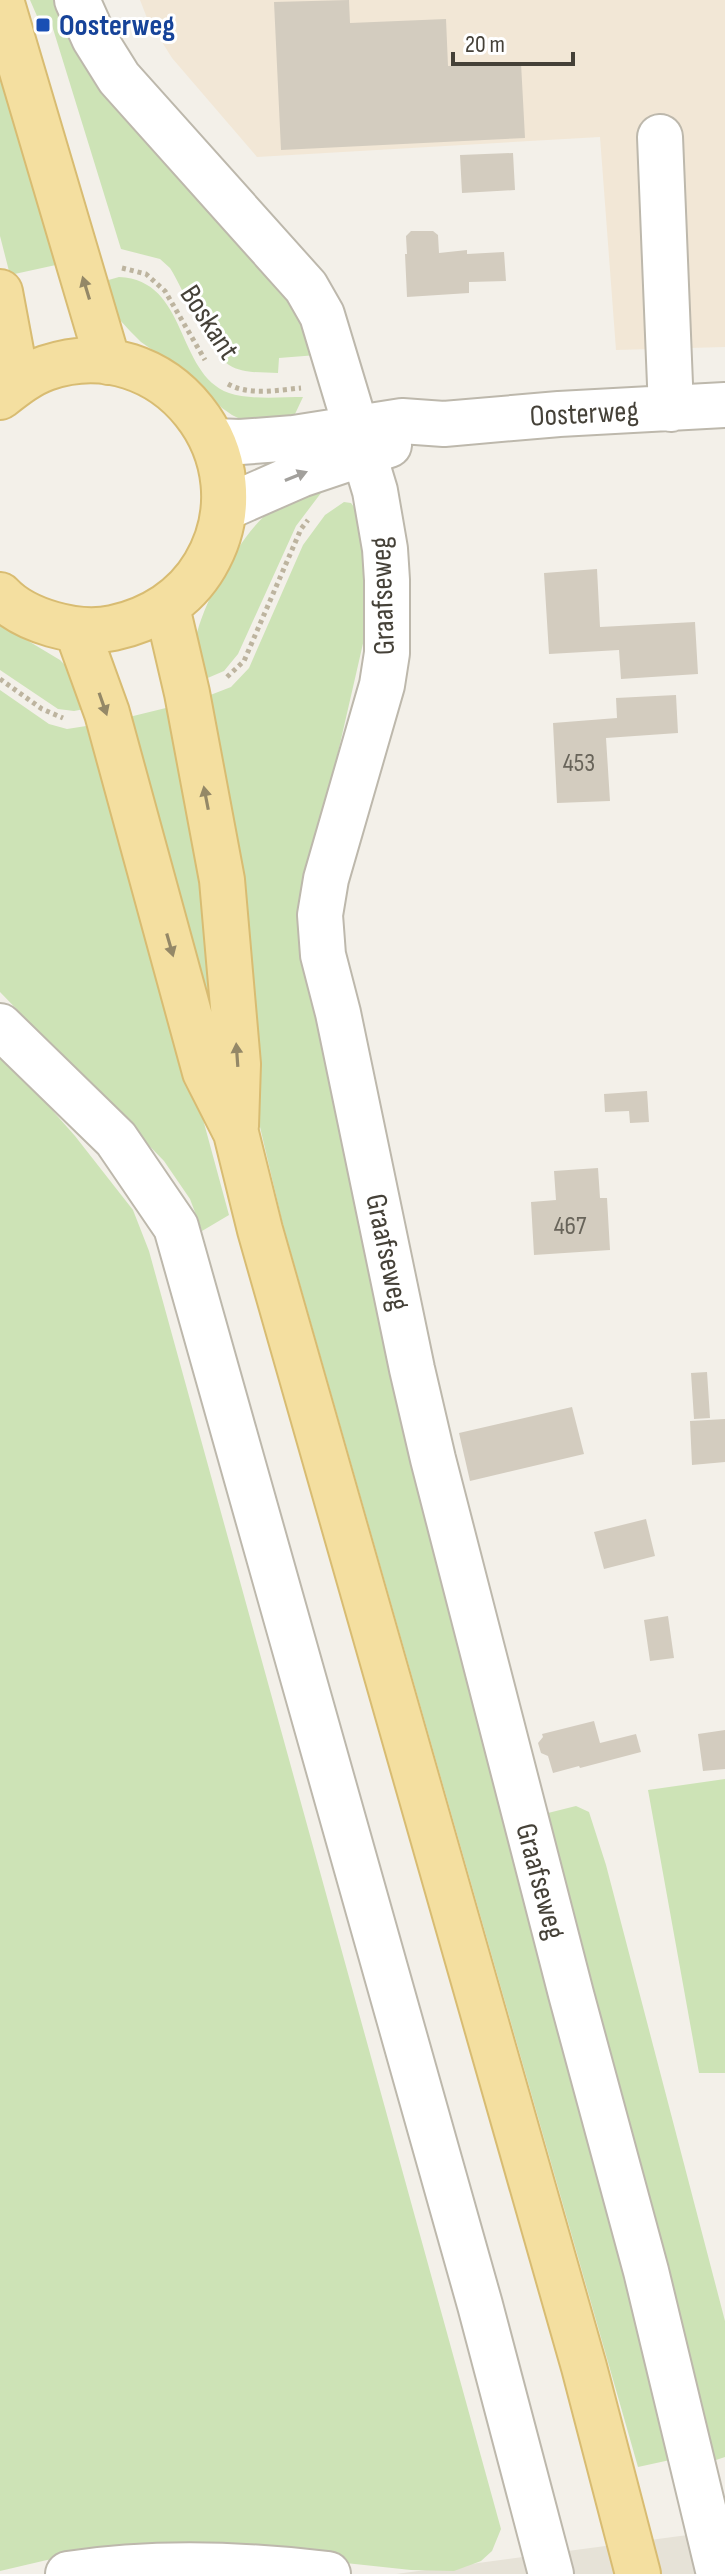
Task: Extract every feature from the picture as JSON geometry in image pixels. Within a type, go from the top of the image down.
[{"type":"main road","points":[[1,0],[108,362]]},
{"type":"main road","points":[[0,292],[9,390],[46,368],[76,361],[108,362],[141,371],[172,387],[196,412],[214,441],[224,474],[225,508],[216,546],[196,580],[167,607],[139,621],[109,629],[77,630],[39,620],[0,595]]},
{"type":"main road","points":[[167,607],[187,693],[222,880],[238,1064],[236,1133]]},
{"type":"main road","points":[[77,630],[107,713],[205,1072],[236,1133],[277,1290],[584,2367],[638,2574]]},
{"type":"street","name":"Graafseweg","points":[[77,0],[94,38],[119,78],[306,287],[322,315],[375,491],[385,549],[387,653],[382,685],[324,888],[320,915],[323,955],[433,1459],[646,2271],[719,2574]]},
{"type":"street","points":[[660,137],[671,409]]},
{"type":"street","name":"Oosterweg","points":[[225,508],[300,475],[358,440],[402,421],[444,424],[725,405]]},
{"type":"street","name":"Oosterweg","points":[[214,441],[358,440]]},
{"type":"street","points":[[0,1026],[116,1139],[176,1227],[480,2305],[551,2574]]},
{"type":"street","points":[[68,2574],[165,2565],[304,2573]]},
{"type":"path","name":"Boskant","points":[[82,277],[121,268],[146,274],[165,291],[206,363]]},
{"type":"path","name":"Boskant","points":[[224,381],[236,388],[267,391],[342,384]]},
{"type":"shaded area","points":[[140,0],[725,0],[725,347],[616,350],[600,137],[257,157],[172,58],[147,18]]},
{"type":"shaded area","points":[[725,2530],[725,2574],[396,2574]]},
{"type":"green space","points":[[30,0],[59,0],[300,310],[317,355],[279,358],[278,373],[234,368],[214,348],[170,268],[160,259],[121,249],[50,19],[40,23]]},
{"type":"green space","points":[[0,34],[65,263],[10,275],[0,236]]},
{"type":"green space","points":[[119,277],[142,282],[158,294],[170,310],[199,367],[212,382],[229,393],[246,397],[303,397],[295,414],[288,418],[242,420],[222,408],[187,374],[141,342],[119,319],[105,281]]},
{"type":"green space","points":[[324,489],[296,526],[238,654],[224,671],[203,680],[195,648],[198,629],[213,592],[236,552],[260,520],[272,510]]},
{"type":"green space","points":[[344,502],[351,503],[361,516],[370,613],[306,892],[400,1396],[670,2460],[638,2467],[283,1225],[256,1110],[200,699],[231,687],[249,668],[303,545],[325,515]]},
{"type":"green space","points":[[0,624],[60,660],[74,674],[90,708],[74,711],[58,709],[0,670]]},
{"type":"green space","points":[[0,690],[49,724],[67,729],[99,724],[229,1215],[202,1231],[190,1199],[164,1161],[0,992]]},
{"type":"green space","points":[[174,706],[181,738],[224,1056],[125,718]]},
{"type":"green space","points":[[0,1051],[75,1136],[133,1210],[149,1251],[501,2529],[492,2551],[481,2561],[454,2571],[411,2570],[242,2552],[117,2550],[47,2560],[0,2571]]},
{"type":"green space","points":[[725,1779],[725,2073],[699,2073],[648,1790]]},
{"type":"green space","points":[[576,1806],[589,1812],[606,1865],[725,2321],[725,2457],[713,2461],[654,2217],[544,1814]]},
{"type":"building","points":[[349,0],[350,23],[446,19],[448,66],[521,63],[525,138],[281,150],[274,2]]},
{"type":"building","points":[[513,153],[515,190],[462,193],[460,155]]},
{"type":"building","points":[[411,231],[433,231],[438,235],[439,253],[467,250],[467,254],[504,252],[506,281],[469,282],[469,293],[407,297],[406,236]]},
{"type":"building","points":[[597,569],[600,627],[695,622],[698,674],[621,679],[619,650],[549,654],[544,573]]},
{"type":"building","points":[[676,695],[678,733],[606,738],[610,801],[557,803],[553,723],[617,718],[616,698]]},
{"type":"building","points":[[647,1091],[649,1122],[630,1123],[629,1111],[605,1112],[604,1094]]},
{"type":"building","points":[[598,1168],[600,1198],[607,1198],[610,1250],[534,1255],[531,1202],[556,1200],[554,1171]]},
{"type":"building","points":[[707,1372],[710,1418],[694,1419],[691,1373]]},
{"type":"building","points":[[572,1407],[584,1454],[470,1481],[459,1433]]},
{"type":"building","points":[[725,1419],[725,1462],[692,1465],[690,1421]]},
{"type":"building","points":[[646,1519],[655,1556],[604,1569],[594,1532]]},
{"type":"building","points":[[668,1616],[674,1658],[650,1661],[644,1620]]},
{"type":"building","points":[[594,1721],[600,1743],[636,1734],[641,1752],[553,1773],[548,1756],[541,1753],[538,1743],[542,1734]]},
{"type":"building","points":[[725,1730],[725,1769],[703,1771],[698,1734]]},
{"type":"place","name":"Oosterweg","points":[[43,25]]}]
